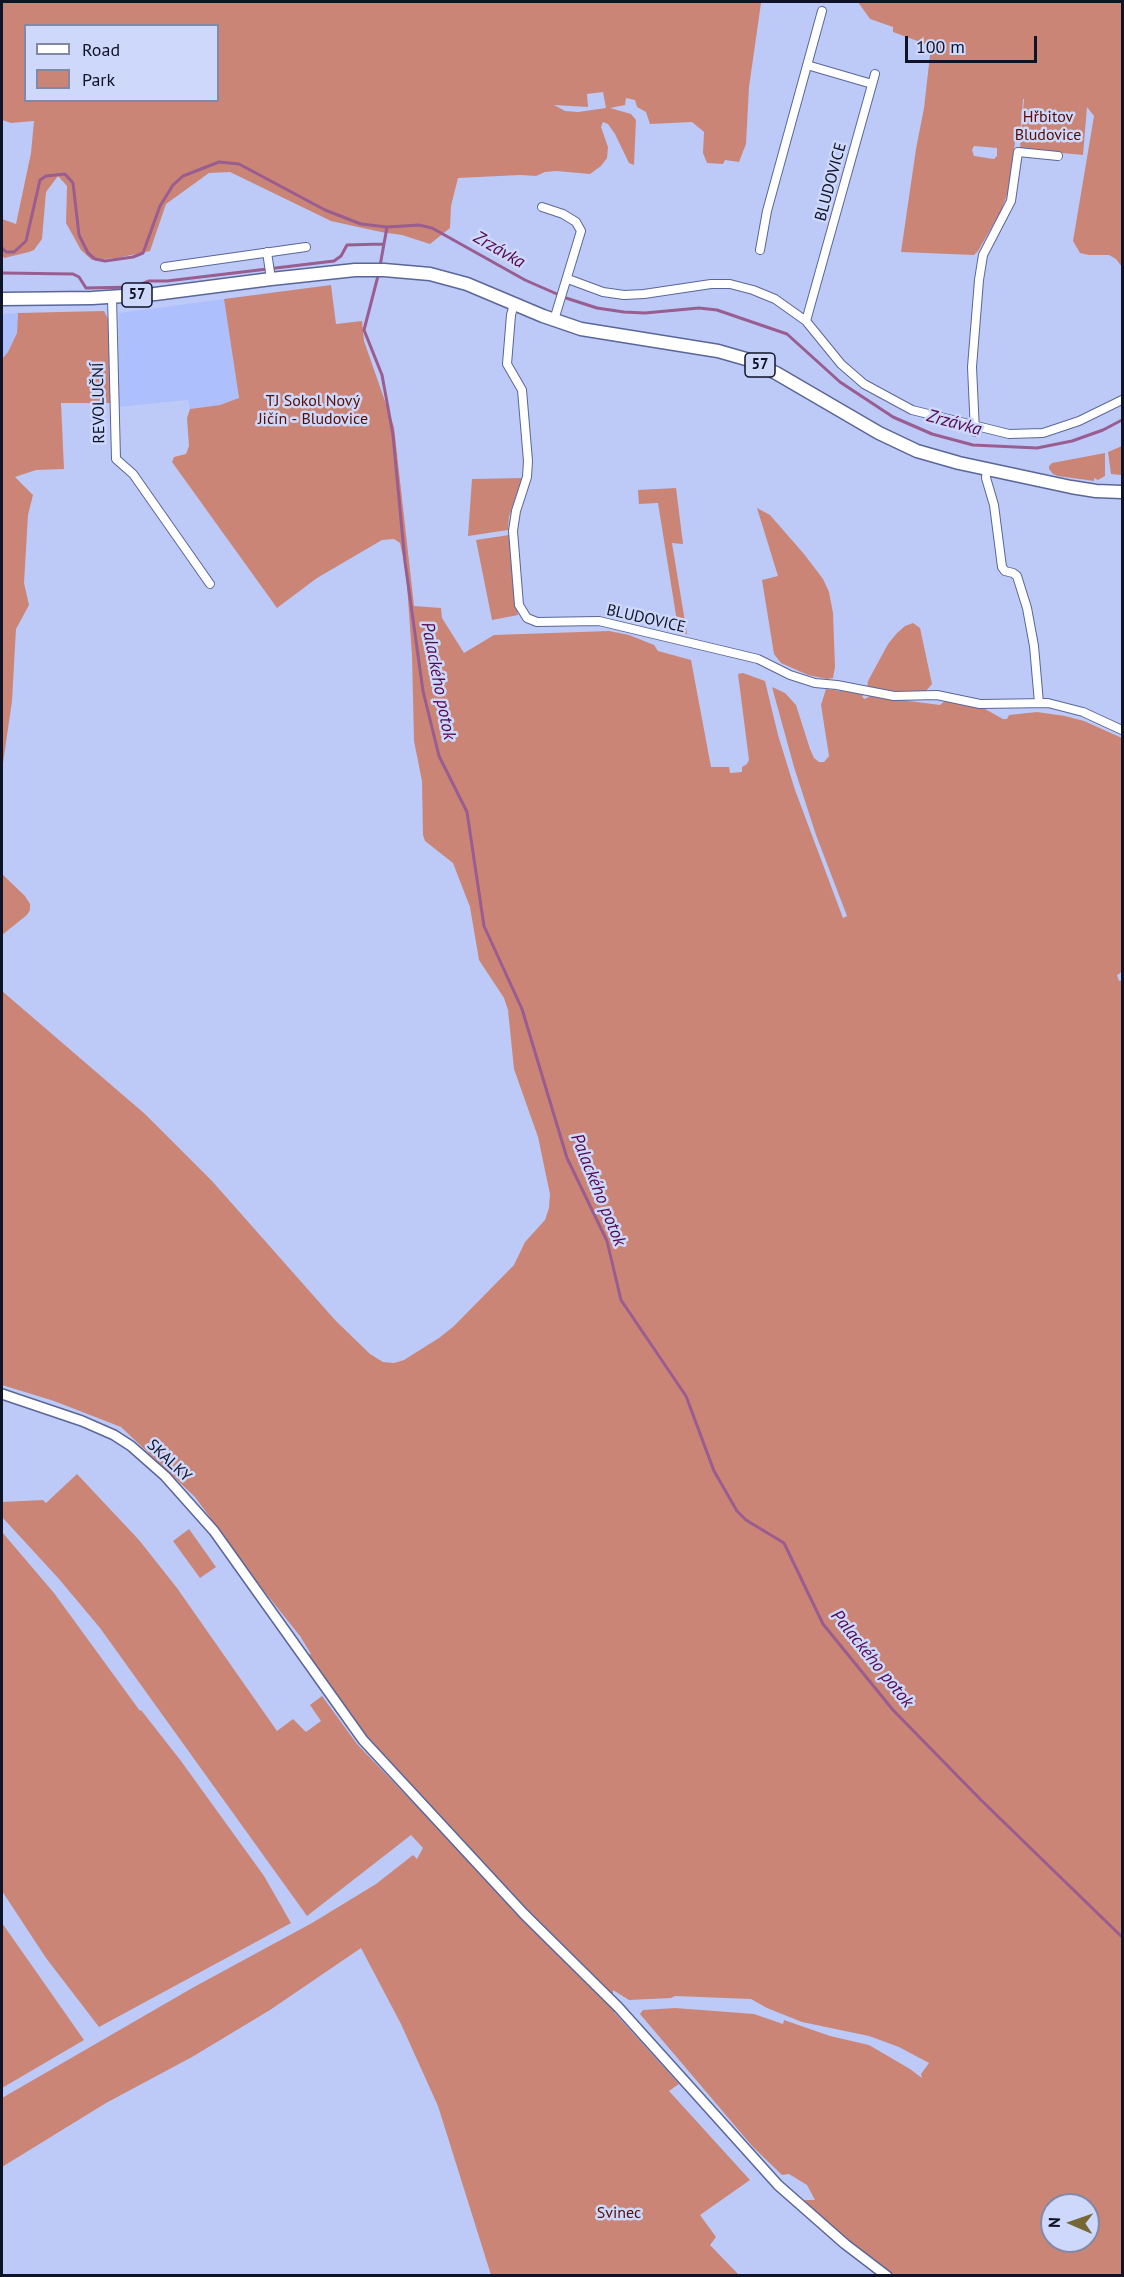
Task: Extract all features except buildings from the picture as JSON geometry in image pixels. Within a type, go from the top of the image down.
[{"type":"main road","name":"57","points":[[2,299],[112,297],[178,291],[270,272],[380,269],[442,277],[466,284],[554,320],[605,334],[738,356],[776,373],[906,447],[946,460],[1084,489],[1122,492]]},
{"type":"street","points":[[760,250],[767,211],[822,11]]},
{"type":"street","points":[[807,65],[872,84]]},
{"type":"street","name":"BLUDOVICE","points":[[806,321],[875,74]]},
{"type":"street","points":[[975,429],[972,367],[983,255],[1011,201],[1018,152],[1058,156]]},
{"type":"street","points":[[542,207],[563,214],[576,222],[581,231],[554,320]]},
{"type":"street","points":[[165,267],[306,247]]},
{"type":"street","points":[[267,252],[270,272]]},
{"type":"street","points":[[566,283],[624,295],[644,294],[691,285],[730,284],[753,290],[774,299],[806,321],[841,364],[864,384],[912,410],[975,429],[1009,434],[1043,433],[1079,421],[1122,400]]},
{"type":"street","name":"REVOLUČNÍ","points":[[112,297],[116,459],[133,474],[210,584]]},
{"type":"street","name":"BLUDOVICE","points":[[514,304],[510,315],[507,364],[522,390],[528,461],[527,477],[516,511],[513,531],[519,605],[527,618],[537,622],[599,621],[758,659],[790,675],[815,683],[894,696],[938,695],[990,704],[1048,703],[1083,712],[1122,730]]},
{"type":"street","points":[[987,468],[986,478],[994,505],[1002,567],[1005,571],[1017,576],[1027,608],[1034,646],[1039,703]]},
{"type":"street","name":"SKALKY","points":[[2,1395],[82,1421],[114,1435],[131,1446],[165,1476],[192,1504],[271,1609],[363,1740],[524,1914],[622,2011],[778,2185],[845,2244],[887,2276]]},
{"type":"shaded area","points":[[224,299],[239,399],[220,405],[190,409],[188,400],[118,407],[119,313]]},
{"type":"shaded area","points":[[18,313],[17,333],[2,359],[2,314]]},
{"type":"green space","points":[[2,2],[761,3],[749,87],[746,144],[739,162],[725,160],[723,164],[707,163],[703,153],[704,132],[692,122],[650,124],[646,112],[637,107],[635,100],[626,98],[625,105],[610,108],[631,114],[636,120],[634,165],[629,163],[608,124],[603,122],[601,127],[608,147],[607,158],[590,174],[556,171],[536,176],[458,178],[451,206],[450,228],[430,244],[402,235],[331,221],[230,172],[209,173],[166,204],[150,251],[117,258],[92,260],[81,250],[66,223],[67,186],[58,176],[46,192],[42,239],[34,250],[4,258],[2,219],[16,224],[31,153],[34,121],[11,123],[2,120]],"holes":[[[603,92],[606,108],[578,112],[565,111],[554,105],[588,107],[587,94]]]},
{"type":"green space","name":"Hřbitov Bludovice","points":[[858,2],[1122,2],[1122,267],[1116,259],[1109,255],[1080,253],[1073,241],[1094,116],[1087,107],[1083,155],[1020,149],[1024,99],[1020,138],[1015,142],[1008,192],[1001,211],[978,251],[974,255],[901,252],[924,108],[931,46],[893,32],[893,27],[870,19]],"holes":[[[974,146],[997,148],[997,156],[994,159],[974,156],[972,150]]]},
{"type":"green space","points":[[331,285],[336,324],[362,321],[364,341],[394,427],[414,606],[441,608],[442,618],[464,653],[494,635],[609,631],[629,635],[654,645],[658,651],[691,660],[711,767],[729,767],[730,773],[742,772],[742,767],[749,760],[738,674],[743,673],[765,681],[795,790],[843,918],[847,916],[816,835],[772,687],[785,693],[796,705],[810,749],[814,758],[819,762],[824,762],[829,756],[821,705],[826,689],[864,694],[862,697],[865,699],[870,696],[940,705],[947,699],[985,709],[1003,719],[1007,719],[1009,715],[1037,712],[1065,716],[1084,721],[1122,738],[1122,972],[1117,975],[1119,981],[1122,980],[1122,2275],[891,2275],[849,2244],[803,2202],[815,2200],[807,2185],[789,2174],[782,2175],[753,2147],[640,2014],[643,2010],[675,2008],[754,2014],[783,2024],[784,2020],[830,2036],[869,2045],[922,2078],[921,2074],[929,2063],[899,2047],[869,2036],[802,2022],[751,1999],[675,1996],[629,2000],[613,1990],[613,1997],[618,2007],[614,2012],[679,2084],[669,2091],[750,2180],[700,2215],[716,2237],[710,2245],[739,2275],[491,2275],[438,2106],[401,2024],[361,1948],[270,2010],[192,2057],[106,2103],[2,2167],[2,2098],[194,1987],[312,1923],[376,1884],[413,1855],[417,1859],[423,1848],[411,1835],[307,1916],[100,1628],[2,1517],[2,1502],[43,1500],[46,1503],[77,1474],[139,1540],[177,1588],[277,1731],[293,1719],[306,1732],[321,1721],[310,1705],[322,1696],[357,1744],[428,1818],[417,1798],[363,1740],[302,1654],[311,1654],[300,1636],[195,1497],[121,1427],[54,1401],[2,1385],[2,991],[145,1114],[212,1181],[335,1320],[370,1354],[383,1362],[394,1363],[404,1360],[454,1326],[514,1265],[525,1242],[545,1220],[549,1208],[550,1194],[538,1137],[514,1069],[508,1010],[504,998],[479,960],[470,907],[453,863],[425,841],[423,835],[422,781],[414,741],[412,655],[406,571],[400,543],[394,539],[382,540],[317,578],[277,608],[172,462],[174,457],[186,454],[189,446],[187,418],[190,409],[220,405],[239,398],[224,299]]},
{"type":"green space","points":[[104,311],[108,319],[111,403],[61,403],[64,469],[36,470],[15,477],[33,495],[28,515],[24,583],[29,605],[16,629],[12,701],[2,770],[2,359],[17,333],[18,313]]},
{"type":"green space","points":[[1122,446],[1122,478],[1121,475],[1111,474],[1108,452]]},
{"type":"green space","points":[[1105,453],[1105,476],[1098,480],[1058,476],[1049,469],[1052,463]]},
{"type":"green space","points":[[522,478],[509,517],[508,530],[468,536],[472,479]]},
{"type":"green space","points":[[676,488],[683,544],[672,543],[687,634],[679,634],[658,503],[639,504],[638,490]]},
{"type":"green space","points":[[757,508],[770,515],[804,554],[823,579],[829,592],[833,613],[835,667],[833,678],[808,675],[781,663],[774,654],[762,580],[778,576]]},
{"type":"green space","points":[[509,535],[518,615],[492,620],[476,540]]},
{"type":"green space","points":[[913,623],[920,628],[932,684],[926,691],[903,692],[867,688],[868,681],[888,644],[905,626]]},
{"type":"green space","points":[[2,874],[25,896],[30,904],[30,910],[2,935]]},
{"type":"green space","points":[[189,1529],[216,1567],[200,1578],[173,1541]]},
{"type":"green space","points":[[2,1532],[54,1593],[140,1711],[181,1761],[264,1876],[291,1923],[99,2027],[46,1958],[2,1891]]},
{"type":"green space","points":[[2,1923],[84,2040],[2,2088]]},
{"type":"waterway","name":"Zrzávka","points":[[2,248],[6,252],[14,252],[26,241],[40,180],[46,176],[65,174],[73,183],[79,235],[88,253],[95,259],[105,261],[133,257],[143,253],[160,206],[173,185],[183,176],[219,162],[239,164],[325,210],[361,224],[387,227],[419,225],[432,228],[525,280],[566,298],[597,308],[645,313],[699,308],[717,310],[787,334],[840,382],[893,417],[932,434],[973,445],[1037,448],[1072,441],[1103,430],[1122,420]]},
{"type":"waterway","name":"Palackého potok","points":[[380,266],[387,227]]},
{"type":"waterway","points":[[2,273],[73,274],[79,277],[86,288],[135,287],[149,281],[167,281],[334,261],[341,256],[347,245],[383,244]]},
{"type":"waterway","name":"Palackého potok","points":[[379,272],[364,330],[382,375],[393,435],[405,562],[423,691],[439,756],[467,812],[484,926],[522,1009],[567,1158],[607,1241],[621,1300],[686,1396],[714,1471],[737,1511],[746,1520],[784,1543],[823,1624],[893,1710],[981,1800],[1122,1937]]},
{"type":"park label","name":"TJ Sokol Nový Jičín - Bludovice","points":[[313,410]]},
{"type":"park label","name":"Svinec","points":[[619,2213]]}]
